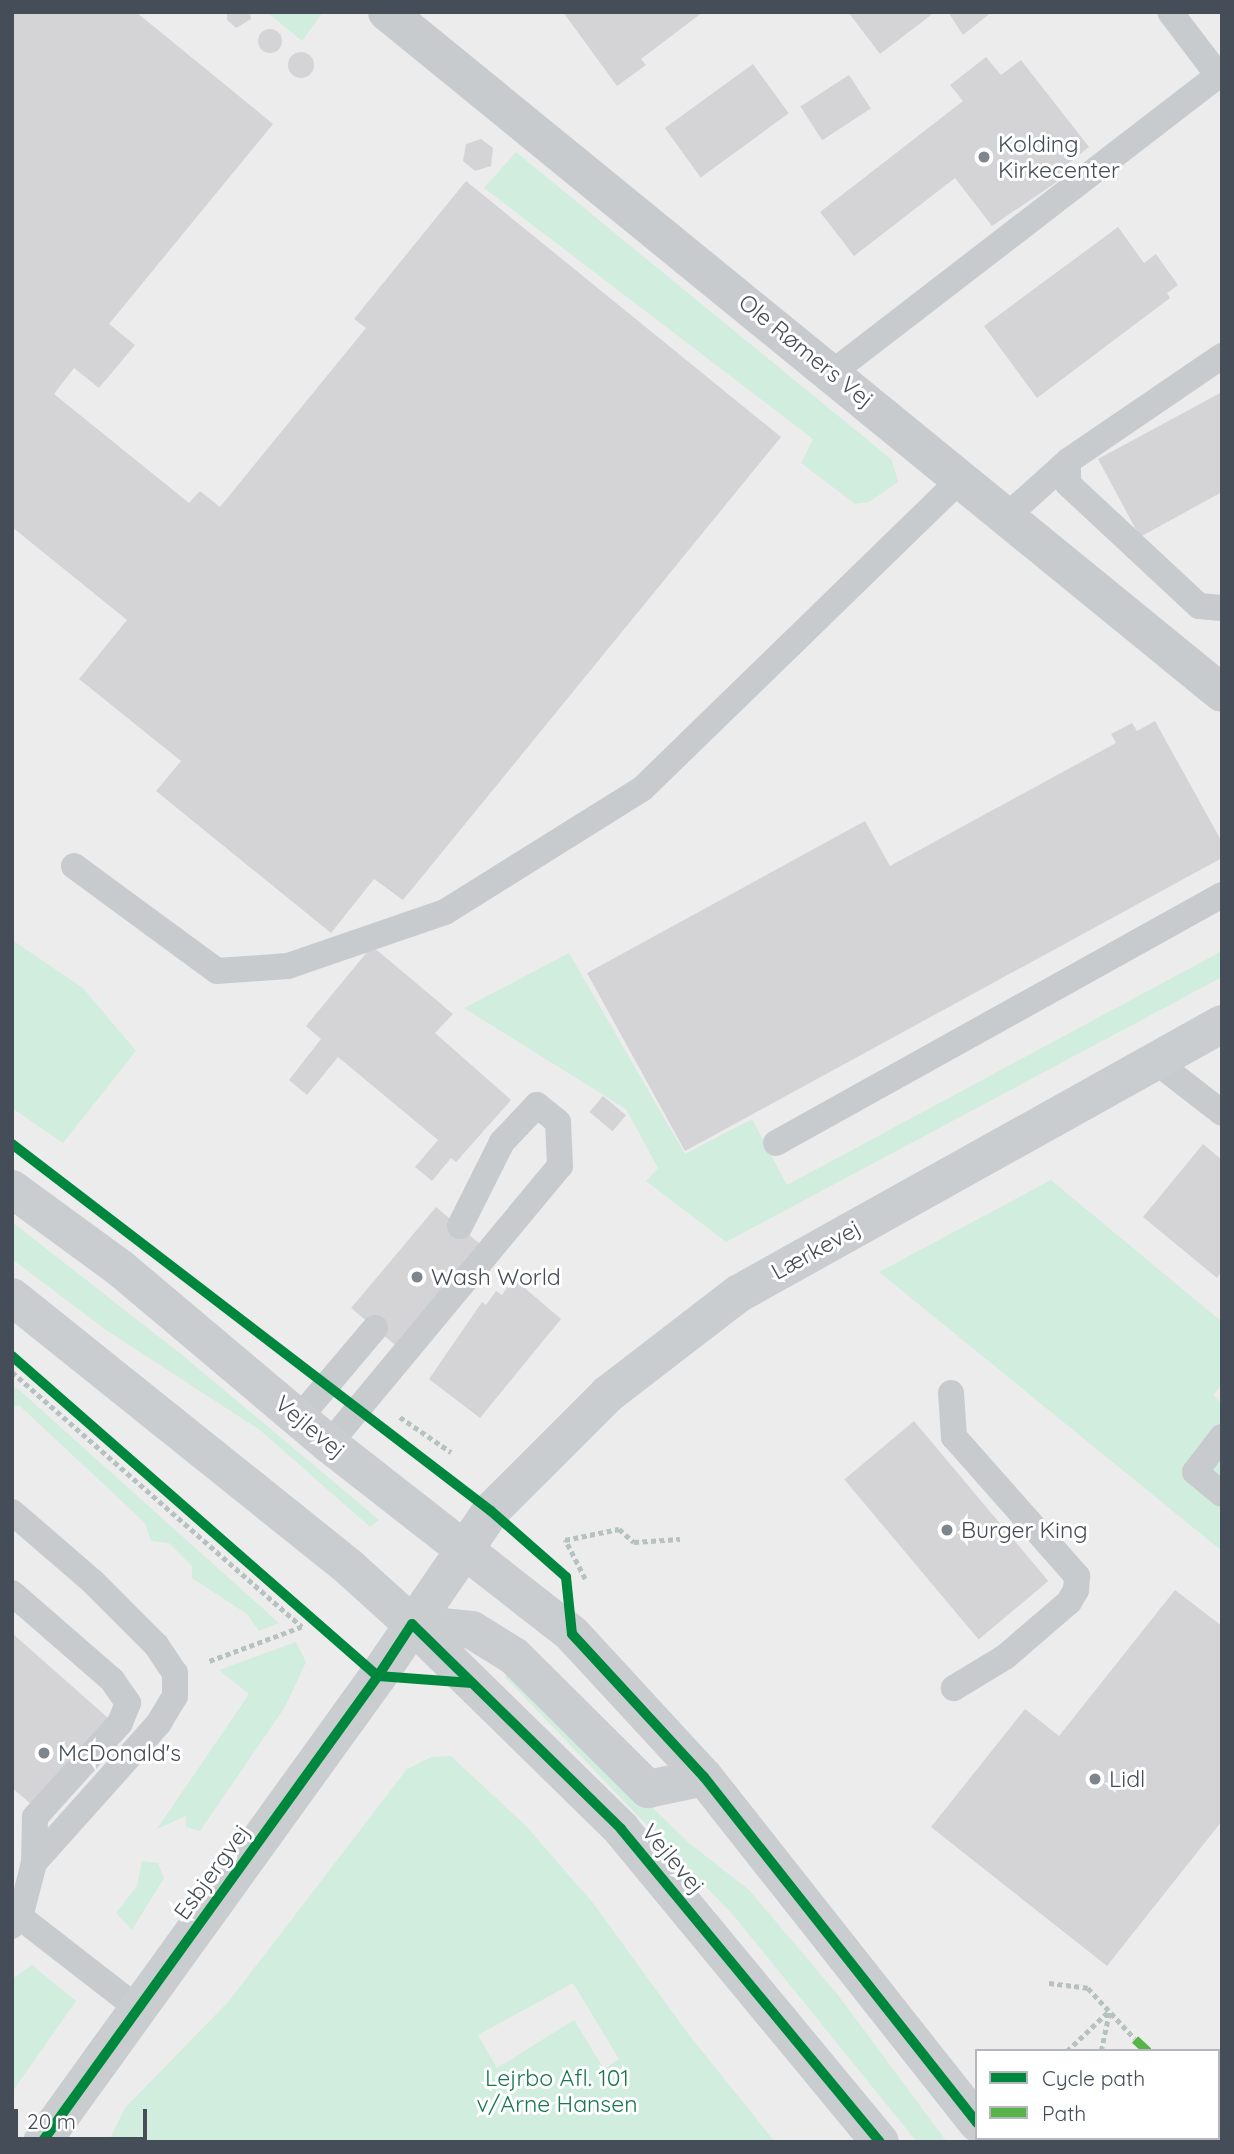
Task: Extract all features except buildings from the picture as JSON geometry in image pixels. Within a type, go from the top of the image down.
[{"type":"main road","name":"Lærkevej","points":[[412,1623],[508,1492],[608,1394],[738,1294],[1222,1024]]},
{"type":"main road","name":"Vejlevej","points":[[12,1189],[120,1268],[329,1444],[572,1634],[704,1777],[975,2120]]},
{"type":"main road","name":"Vejlevej","points":[[12,1297],[350,1568],[412,1623],[621,1829],[880,2142]]},
{"type":"main road","points":[[412,1623],[472,1630],[513,1656],[648,1789],[704,1777]]},
{"type":"main road","name":"Esbjergvej","points":[[42,2142],[139,2010],[412,1623]]},
{"type":"street","name":"Ole Rømers Vej","points":[[387,12],[833,372],[1222,693]]},
{"type":"lane","points":[[833,372],[1217,75],[1170,12]]},
{"type":"lane","points":[[1007,516],[1068,461],[1222,355]]},
{"type":"lane","points":[[1068,461],[1069,484],[1199,607],[1222,608]]},
{"type":"lane","points":[[74,866],[217,971],[288,966],[445,912],[642,789],[962,478]]},
{"type":"lane","points":[[776,1143],[1222,895]]},
{"type":"lane","points":[[1154,1060],[1222,1113]]},
{"type":"lane","points":[[329,1444],[560,1166],[558,1122],[537,1105],[502,1142],[460,1226]]},
{"type":"lane","points":[[299,1418],[375,1328]]},
{"type":"lane","points":[[951,1393],[954,1437],[1077,1576],[1069,1602],[1005,1657],[954,1688]]},
{"type":"lane","points":[[1222,1437],[1195,1472],[1222,1494]]},
{"type":"lane","points":[[12,1512],[92,1581],[156,1645],[175,1673],[175,1696],[159,1723],[34,1863]]},
{"type":"lane","points":[[12,1593],[112,1680],[128,1703],[120,1723],[35,1817],[34,1863],[16,1921],[139,2010]]},
{"type":"lane","points":[[12,1842],[34,1863]]},
{"type":"path","points":[[12,1356],[311,1617]]},
{"type":"path","points":[[12,1373],[302,1627],[175,1673]]},
{"type":"path","points":[[359,1408],[394,1412],[451,1452]]},
{"type":"path","points":[[585,1579],[565,1540],[619,1529],[634,1542],[680,1539]]},
{"type":"path","points":[[1049,1983],[1088,1989],[1135,2039]]},
{"type":"path","points":[[1069,2049],[1109,2011]]},
{"type":"path","points":[[1101,2049],[1109,2011]]},
{"type":"green space","points":[[267,12],[323,12],[302,41]]},
{"type":"green space","points":[[516,152],[892,460],[898,482],[869,502],[855,504],[801,463],[813,439],[484,188]]},
{"type":"green space","points":[[12,940],[83,988],[136,1051],[63,1143],[12,1108]]},
{"type":"green space","points":[[1222,951],[1222,977],[726,1242],[646,1181],[658,1168],[626,1109],[464,1008],[569,953],[685,1154],[752,1119],[787,1185]]},
{"type":"green space","points":[[1051,1180],[1222,1322],[1222,1384],[1213,1395],[1222,1404],[1222,1551],[879,1272]]},
{"type":"green space","points":[[12,1222],[186,1358],[379,1520],[370,1527],[260,1430],[106,1330],[12,1259]]},
{"type":"green space","points":[[17,1388],[279,1623],[259,1631],[247,1614],[192,1578],[192,1566],[169,1543],[151,1541],[145,1523],[20,1406],[12,1406],[12,1389]]},
{"type":"green space","points":[[296,1642],[306,1662],[285,1707],[200,1831],[186,1827],[186,1816],[157,1829],[249,1694],[219,1670]]},
{"type":"green space","points":[[512,1670],[689,1843],[749,1890],[838,1995],[947,2142],[917,2142],[734,1916],[505,1677]]},
{"type":"green space","name":"Lejrbo Afl. 101 v/Arne Hansen","points":[[451,1756],[527,1827],[593,1903],[689,2035],[775,2142],[108,2142],[125,2108],[229,2001],[407,1769],[431,1757]],"holes":[[[573,1983],[619,2059],[604,2069],[574,2020],[497,2068],[478,2035]]]},
{"type":"green space","points":[[142,1861],[158,1863],[164,1878],[132,1930],[116,1913],[137,1886]]},
{"type":"green space","points":[[32,1965],[76,2001],[12,2092],[12,1979]]},
{"type":"marked path","points":[[1135,2039],[1146,2049]]},
{"type":"cycle path","points":[[12,1144],[491,1511],[566,1577],[572,1634],[704,1777],[975,2120]]},
{"type":"cycle path","points":[[12,1356],[378,1676],[472,1683]]},
{"type":"cycle path","points":[[42,2142],[378,1676],[412,1624],[621,1829],[880,2142]]},
{"type":"place","name":"Kolding Kirkecenter","points":[[984,157]]},
{"type":"place","name":"Wash World","points":[[417,1277]]},
{"type":"place","name":"Burger King","points":[[947,1530]]},
{"type":"place","name":"McDonald's","points":[[44,1753]]},
{"type":"place","name":"Lidl","points":[[1095,1779]]}]
